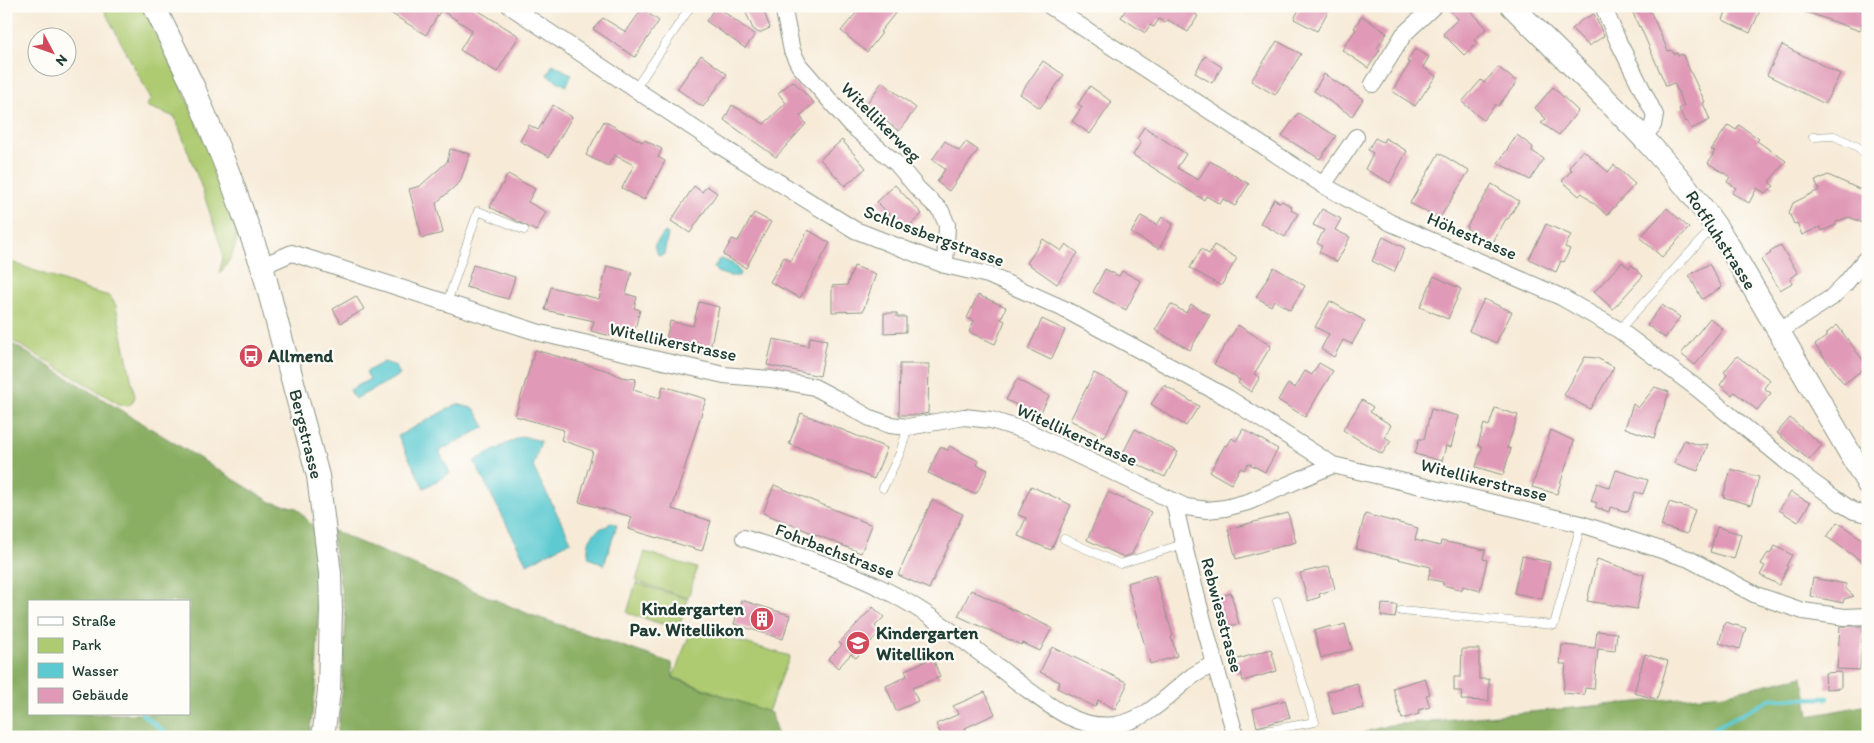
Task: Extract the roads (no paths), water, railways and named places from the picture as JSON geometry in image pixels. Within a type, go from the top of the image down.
[{"type":"main road","name":"Bergstrasse","points":[[154,6],[194,88],[229,174],[262,266],[318,476],[330,573],[331,610],[328,691],[322,737]]},
{"type":"main road","name":"Rotfluhstrasse","points":[[1512,6],[1643,138],[1688,187],[1715,224],[1868,484]]},
{"type":"street","name":"Schlossbergstrasse","points":[[510,6],[722,147],[855,230],[946,265],[988,275],[1062,308],[1228,398],[1333,465]]},
{"type":"street","name":"Witellikerweg","points":[[783,6],[792,51],[799,65],[851,125],[897,164],[918,189],[941,210],[947,225],[946,265]]},
{"type":"street","name":"Höhestrasse","points":[[1050,6],[1323,185],[1391,223],[1561,297],[1619,330],[1698,389],[1808,479],[1854,511],[1868,512]]},
{"type":"street","points":[[1373,84],[1404,34],[1434,6]]},
{"type":"street","points":[[1603,6],[1618,41],[1655,115],[1653,125],[1643,138]]},
{"type":"street","points":[[1323,185],[1356,137]]},
{"type":"street","name":"Witellikerstrasse","points":[[262,266],[292,253],[540,333],[724,375],[771,379],[814,388],[870,418],[890,425],[908,427],[964,417],[991,420],[1029,432],[1186,507],[1207,510],[1248,502],[1333,465],[1581,524],[1689,559],[1756,595],[1803,611],[1846,617],[1868,616]]},
{"type":"street","points":[[1778,332],[1831,298],[1868,256]]},
{"type":"street","name":"Rebwiesstrasse","points":[[1174,502],[1214,664],[1236,736]]},
{"type":"street","name":"Fohrbachstrasse","points":[[744,538],[831,567],[883,589],[921,612],[973,648],[1053,709],[1069,718],[1092,725],[1115,725],[1139,718],[1158,706],[1192,676],[1214,664]]},
{"type":"lane","points":[[635,89],[691,6]]},
{"type":"lane","points":[[1813,137],[1834,136],[1858,147],[1868,158]]},
{"type":"lane","points":[[447,303],[478,211],[524,230]]},
{"type":"lane","points":[[1619,330],[1715,224]]},
{"type":"lane","points":[[883,488],[900,453],[908,427]]},
{"type":"lane","points":[[1401,611],[1554,625],[1581,524]]},
{"type":"lane","points":[[1064,539],[1120,564],[1183,544]]},
{"type":"lane","points":[[1236,736],[1315,722],[1276,601]]},
{"type":"water","points":[[553,64],[572,75],[566,86],[547,75]]},
{"type":"water","points":[[665,232],[668,234],[664,254],[659,256],[654,246]]},
{"type":"water","points":[[722,259],[733,264],[740,272],[739,276],[729,276],[717,272],[714,267]]},
{"type":"water","points":[[384,362],[396,366],[400,375],[355,399],[350,390],[370,379],[366,372]]},
{"type":"water","points":[[457,404],[475,409],[485,427],[439,451],[450,473],[424,488],[398,436]]},
{"type":"water","points":[[522,436],[541,441],[533,467],[571,541],[527,564],[474,461]]},
{"type":"water","points":[[610,522],[617,525],[604,565],[589,558],[588,547],[594,533],[608,526]]},
{"type":"waterway","points":[[1702,737],[1711,730],[1771,699],[1828,698]]},
{"type":"waterway","points":[[145,716],[171,737]]},
{"type":"place","name":"Allmend","points":[[251,356]]},
{"type":"place","name":"Kindergarten Pav. Witellikon","points":[[762,619]]},
{"type":"place","name":"Kindergarten Witellikon","points":[[858,643]]}]
